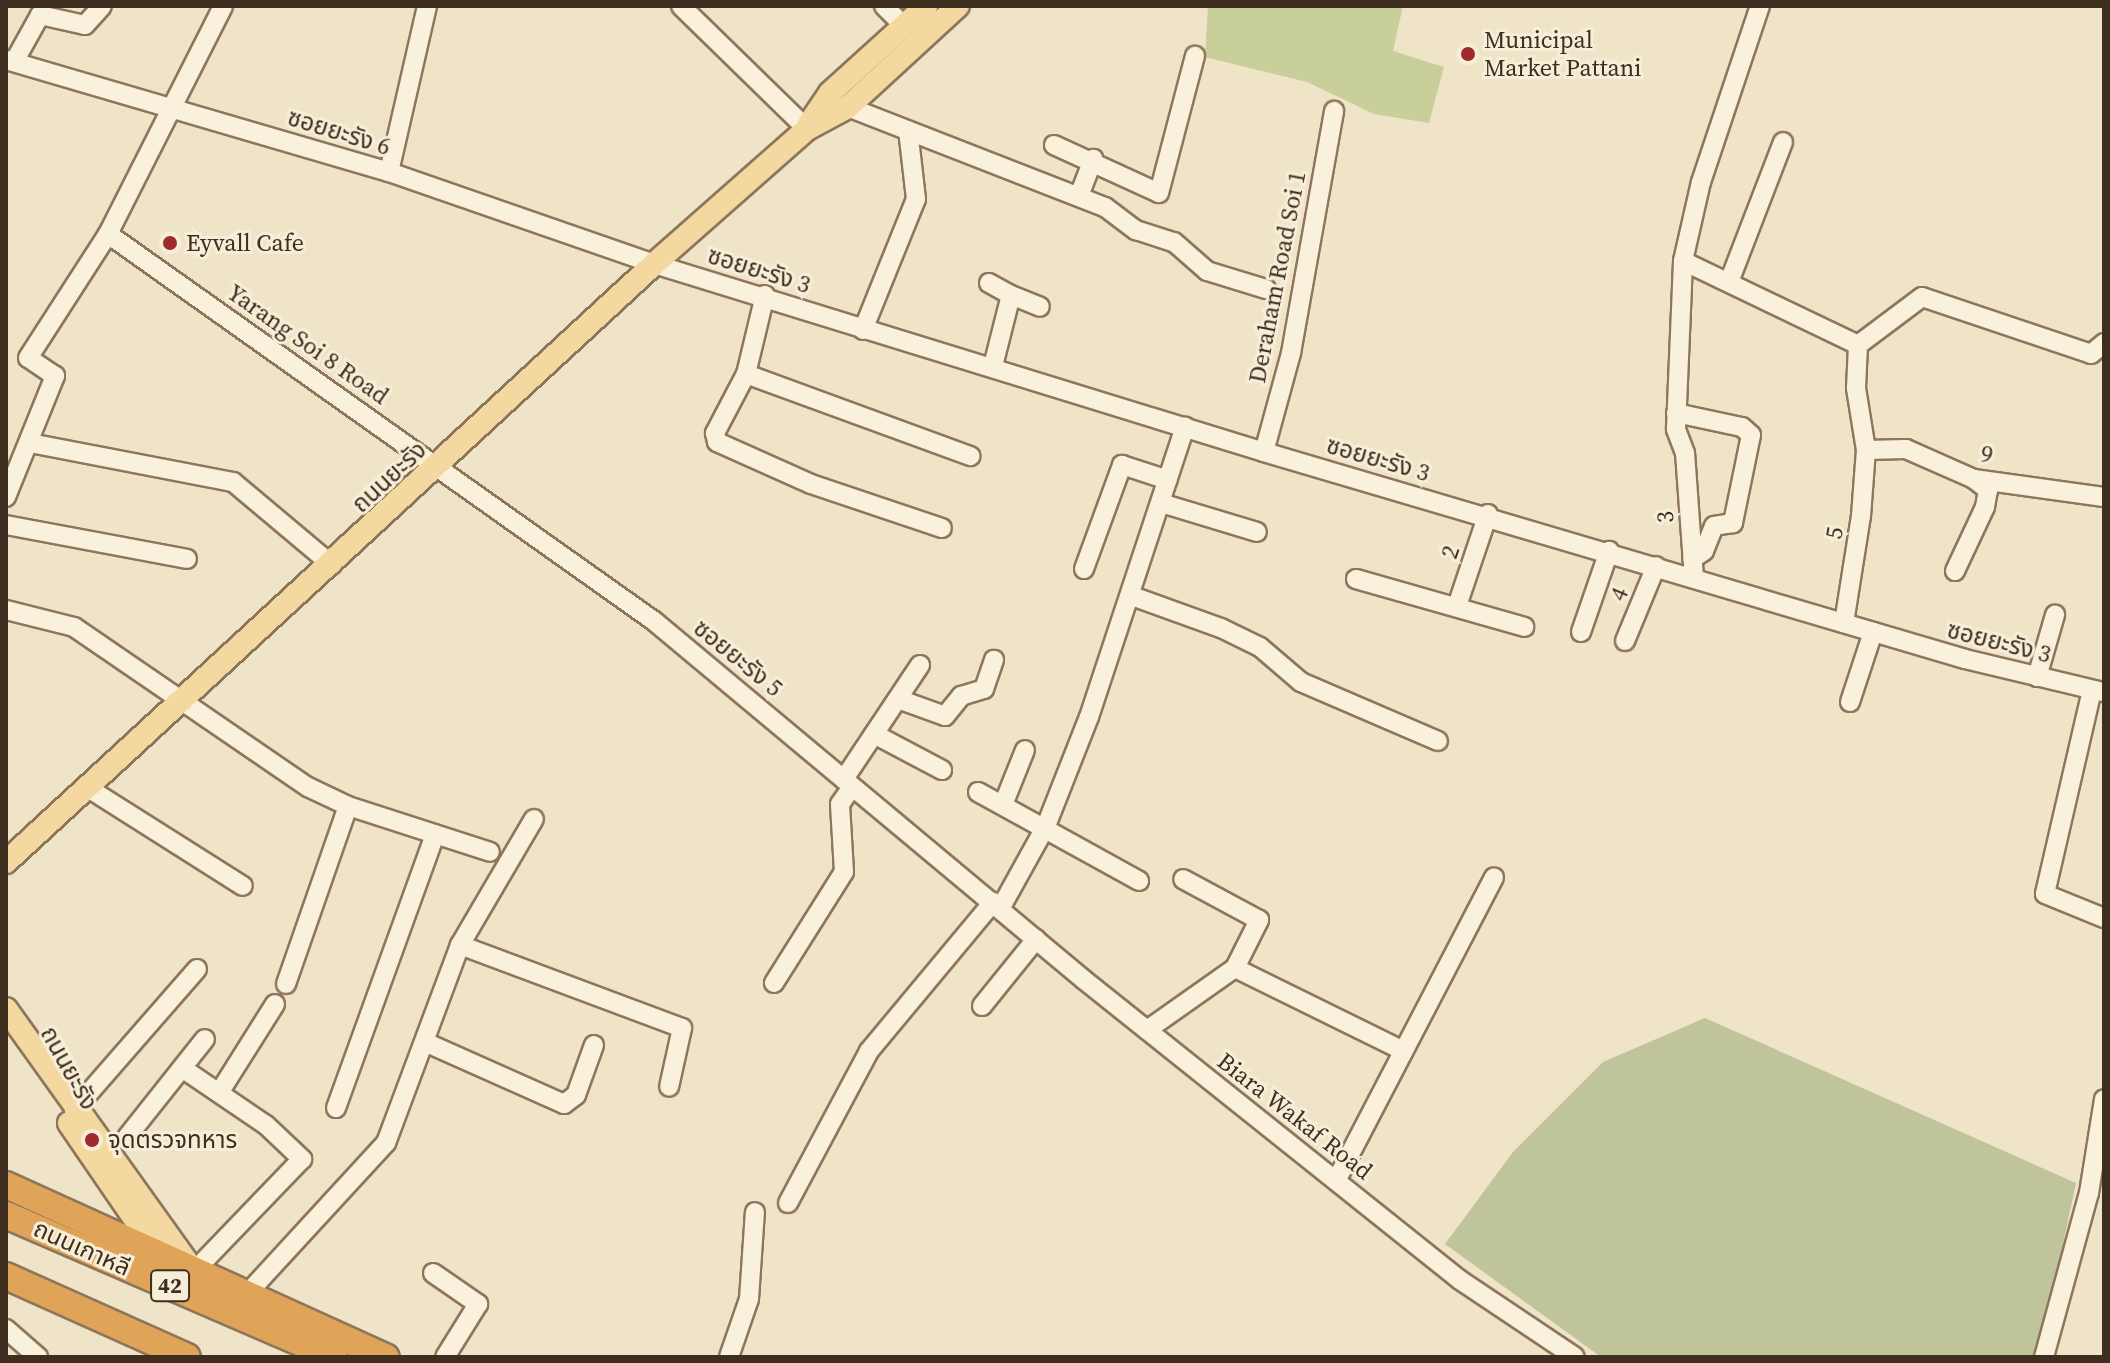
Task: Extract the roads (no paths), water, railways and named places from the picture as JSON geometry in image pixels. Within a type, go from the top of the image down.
[{"type":"highway","points":[[6,1185],[160,1256],[197,1268],[246,1295],[386,1357]]},
{"type":"highway","points":[[6,1198],[82,1222]]},
{"type":"highway","name":"ถนนเกาหลี","points":[[6,1215],[334,1357]]},
{"type":"highway","points":[[6,1276],[162,1349],[187,1357]]},
{"type":"main road","name":"ถนนยะรัง","points":[[807,129],[830,93],[926,6]]},
{"type":"main road","name":"ถนนยะรัง","points":[[6,862],[441,465],[654,264],[807,129],[848,107],[958,6]]},
{"type":"main road","name":"ถนนยะรัง","points":[[11,1017],[74,1110],[197,1268]]},
{"type":"main road","name":"ถนนยะรัง","points":[[11,1017],[37,1073],[160,1256]]},
{"type":"main road","points":[[82,1222],[110,1210],[115,1191]]},
{"type":"street","points":[[10,61],[40,15],[85,25],[102,6]]},
{"type":"street","points":[[6,497],[55,376],[28,358],[108,234],[168,107],[223,6]]},
{"type":"street","points":[[389,172],[427,6]]},
{"type":"street","points":[[884,6],[904,26]]},
{"type":"street","name":"3","points":[[1693,568],[1685,453],[1676,413],[1683,261],[1701,182],[1760,6]]},
{"type":"street","points":[[682,7],[807,129]]},
{"type":"street","points":[[1054,145],[1093,159],[1159,193],[1195,56]]},
{"type":"street","name":"ซอยยะรัง 6","points":[[10,61],[389,172],[654,264]]},
{"type":"street","points":[[848,107],[1079,196],[1136,230],[1174,242],[1223,279],[1266,289]]},
{"type":"street","name":"Deraham Road Soi 1","points":[[1264,452],[1291,353],[1334,111]]},
{"type":"street","points":[[863,330],[916,199],[908,130]]},
{"type":"street","points":[[1729,282],[1783,142]]},
{"type":"street","points":[[1079,196],[1093,159]]},
{"type":"street","name":"Yarang Soi 8 Road","points":[[108,234],[441,465]]},
{"type":"street","points":[[1683,261],[1858,345],[1922,297],[2091,354],[2104,343]]},
{"type":"street","name":"ซอยยะรัง 3","points":[[654,264],[765,295],[863,330],[993,366],[1264,452],[1488,514],[1656,566],[1693,568],[1873,632],[2098,691]]},
{"type":"street","points":[[989,283],[1040,307]]},
{"type":"street","points":[[765,295],[746,374],[715,433],[717,442],[811,484],[942,528]]},
{"type":"street","points":[[993,366],[1011,295]]},
{"type":"street","name":"5","points":[[1844,623],[1861,516],[1866,450],[1856,388],[1858,345]]},
{"type":"street","points":[[746,374],[970,456]]},
{"type":"street","points":[[1676,413],[1742,427],[1751,435],[1733,523],[1714,526],[1693,568]]},
{"type":"street","points":[[788,1203],[869,1051],[996,906],[1046,826],[1132,596],[1185,426]]},
{"type":"street","points":[[30,443],[233,482],[332,565]]},
{"type":"street","name":"9","points":[[1866,450],[1917,451],[1974,479],[2104,497]]},
{"type":"street","name":"ซอยยะรัง 5","points":[[441,465],[654,621],[996,906]]},
{"type":"street","points":[[1084,569],[1122,465],[1168,480]]},
{"type":"street","points":[[1955,571],[1985,507],[1988,490],[1974,479]]},
{"type":"street","points":[[1161,503],[1257,532]]},
{"type":"street","name":"2","points":[[1457,606],[1488,514]]},
{"type":"street","points":[[6,525],[187,559]]},
{"type":"street","points":[[1581,632],[1609,551]]},
{"type":"street","name":"4","points":[[1625,641],[1656,566]]},
{"type":"street","points":[[1356,579],[1524,627]]},
{"type":"street","points":[[1132,596],[1221,628],[1260,647],[1301,682],[1438,741]]},
{"type":"street","points":[[6,610],[74,627],[308,787],[348,806],[490,852]]},
{"type":"street","points":[[2037,677],[2055,615]]},
{"type":"street","points":[[1850,702],[1873,632]]},
{"type":"street","points":[[898,699],[945,716],[961,696],[984,689],[994,660]]},
{"type":"street","points":[[774,983],[844,872],[840,813],[848,783],[874,734],[920,665]]},
{"type":"street","points":[[2098,691],[2045,894],[2104,918]]},
{"type":"street","points":[[874,734],[942,770]]},
{"type":"street","points":[[1003,805],[1025,750]]},
{"type":"street","points":[[88,788],[243,886]]},
{"type":"street","points":[[978,792],[1046,826],[1139,881]]},
{"type":"street","points":[[286,984],[348,806]]},
{"type":"street","points":[[246,1295],[386,1143],[427,1043],[460,945],[534,819]]},
{"type":"street","points":[[336,1108],[435,834]]},
{"type":"street","points":[[1337,1179],[1494,877]]},
{"type":"street","points":[[1147,1030],[1235,968],[1259,920],[1183,879]]},
{"type":"street","name":"Biara Wakaf Road","points":[[996,906],[1460,1280],[1575,1357]]},
{"type":"street","points":[[982,1006],[1036,939]]},
{"type":"street","points":[[460,945],[682,1028],[669,1087]]},
{"type":"street","points":[[1235,968],[1404,1051]]},
{"type":"street","points":[[74,1110],[197,969]]},
{"type":"street","points":[[219,1093],[275,1004]]},
{"type":"street","points":[[127,1137],[205,1039]]},
{"type":"street","points":[[427,1043],[564,1104],[576,1095],[594,1045]]},
{"type":"street","points":[[182,1068],[266,1125],[302,1159],[197,1268]]},
{"type":"street","points":[[2044,1357],[2096,1195],[2104,1099]]},
{"type":"street","points":[[729,1357],[749,1299],[755,1212]]},
{"type":"street","points":[[433,1273],[478,1304],[445,1357]]},
{"type":"street","points":[[6,1329],[38,1357]]},
{"type":"place","name":"Municipal Market Pattani","points":[[1468,54]]},
{"type":"place","name":"Eyvall Cafe","points":[[170,243]]},
{"type":"place","name":"จุดตรวจทหาร","points":[[92,1140]]}]
